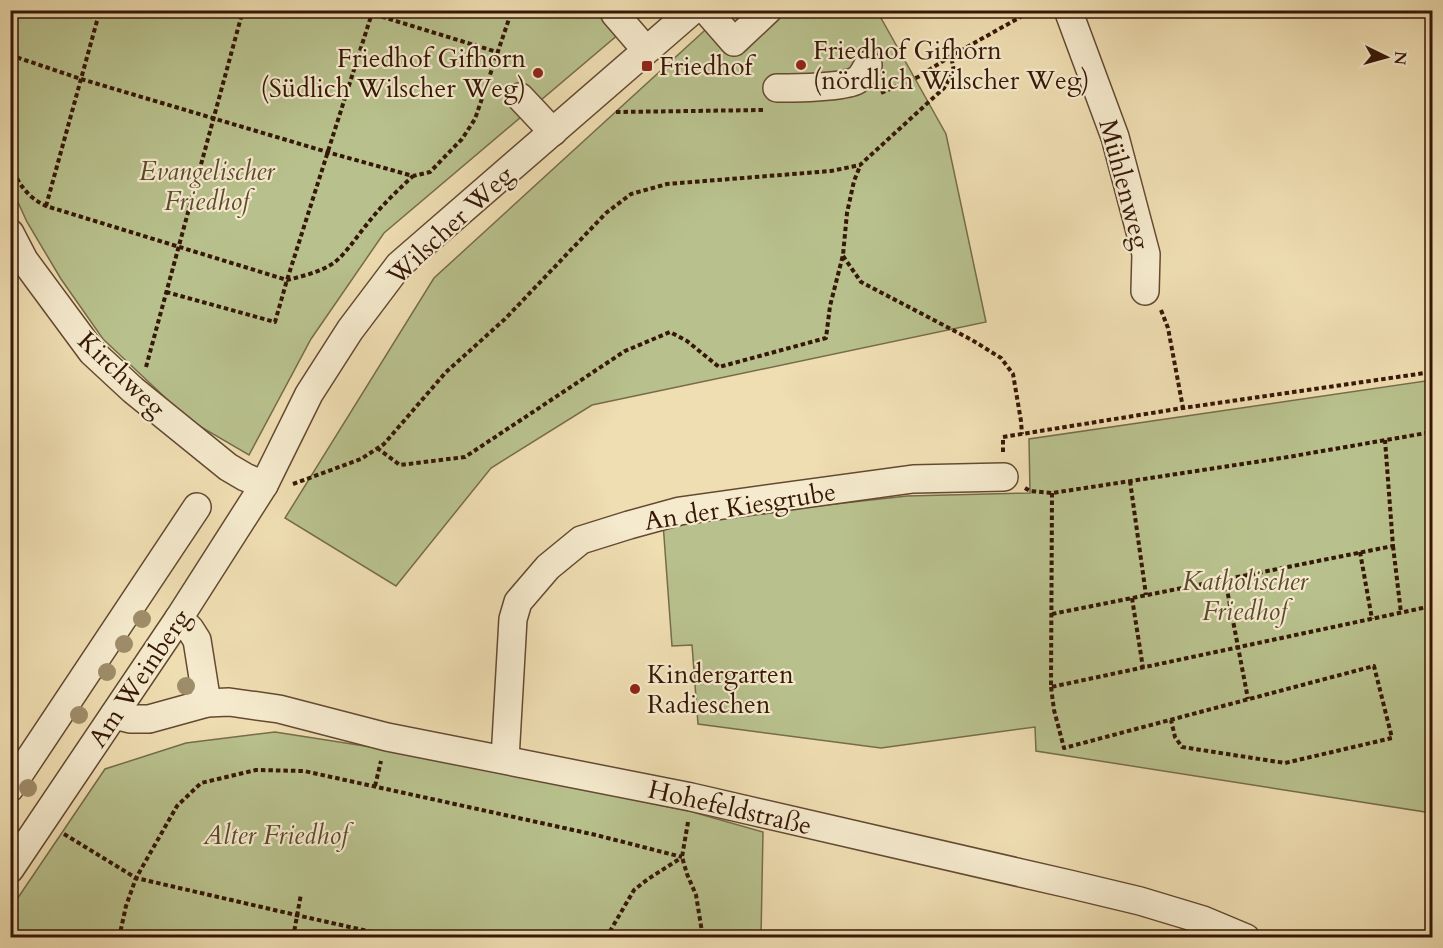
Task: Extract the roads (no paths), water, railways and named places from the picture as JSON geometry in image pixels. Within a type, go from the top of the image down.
[{"type":"street","name":"Wilscher Weg","points":[[277,485],[309,394],[350,330],[399,265],[693,10]]},
{"type":"street","points":[[706,10],[734,42],[768,10]]},
{"type":"street","name":"Mühlenweg","points":[[1068,10],[1115,137],[1146,254],[1145,291]]},
{"type":"street","points":[[615,14],[646,50]]},
{"type":"street","points":[[777,88],[844,84],[856,81],[864,73],[868,64]]},
{"type":"street","points":[[520,97],[553,132]]},
{"type":"street","name":"Kirchweg","points":[[10,233],[17,262],[100,360],[133,390],[228,467],[245,477],[277,485]]},
{"type":"street","name":"An der Kiesgrube","points":[[504,759],[513,619],[518,602],[548,567],[581,540],[680,511],[913,479],[1004,477]]},
{"type":"street","name":"Am Weinberg","points":[[10,869],[200,584],[277,485]]},
{"type":"street","points":[[10,788],[197,507]]},
{"type":"street","points":[[161,562],[200,584]]},
{"type":"street","points":[[179,618],[197,640],[207,703]]},
{"type":"street","name":"Hohefeldstraße","points":[[114,715],[130,719],[149,719],[207,703],[229,702],[279,709],[387,737],[691,797],[1140,901],[1203,920],[1246,938]]},
{"type":"place","name":"Friedhof Gifhorn (nördlich Wilscher Weg)","points":[[801,65]]},
{"type":"place","name":"Friedhof","points":[[647,66]]},
{"type":"place","name":"Friedhof Gifhorn (Südlich Wilscher Weg)","points":[[538,73]]},
{"type":"place","name":"Kindergarten Radieschen","points":[[635,689]]},
{"type":"park label","name":"Evangelischer Friedhof","points":[[207,186]]},
{"type":"park label","name":"Katholischer Friedhof","points":[[1245,596]]},
{"type":"park label","name":"Alter Friedhof","points":[[276,835]]}]
